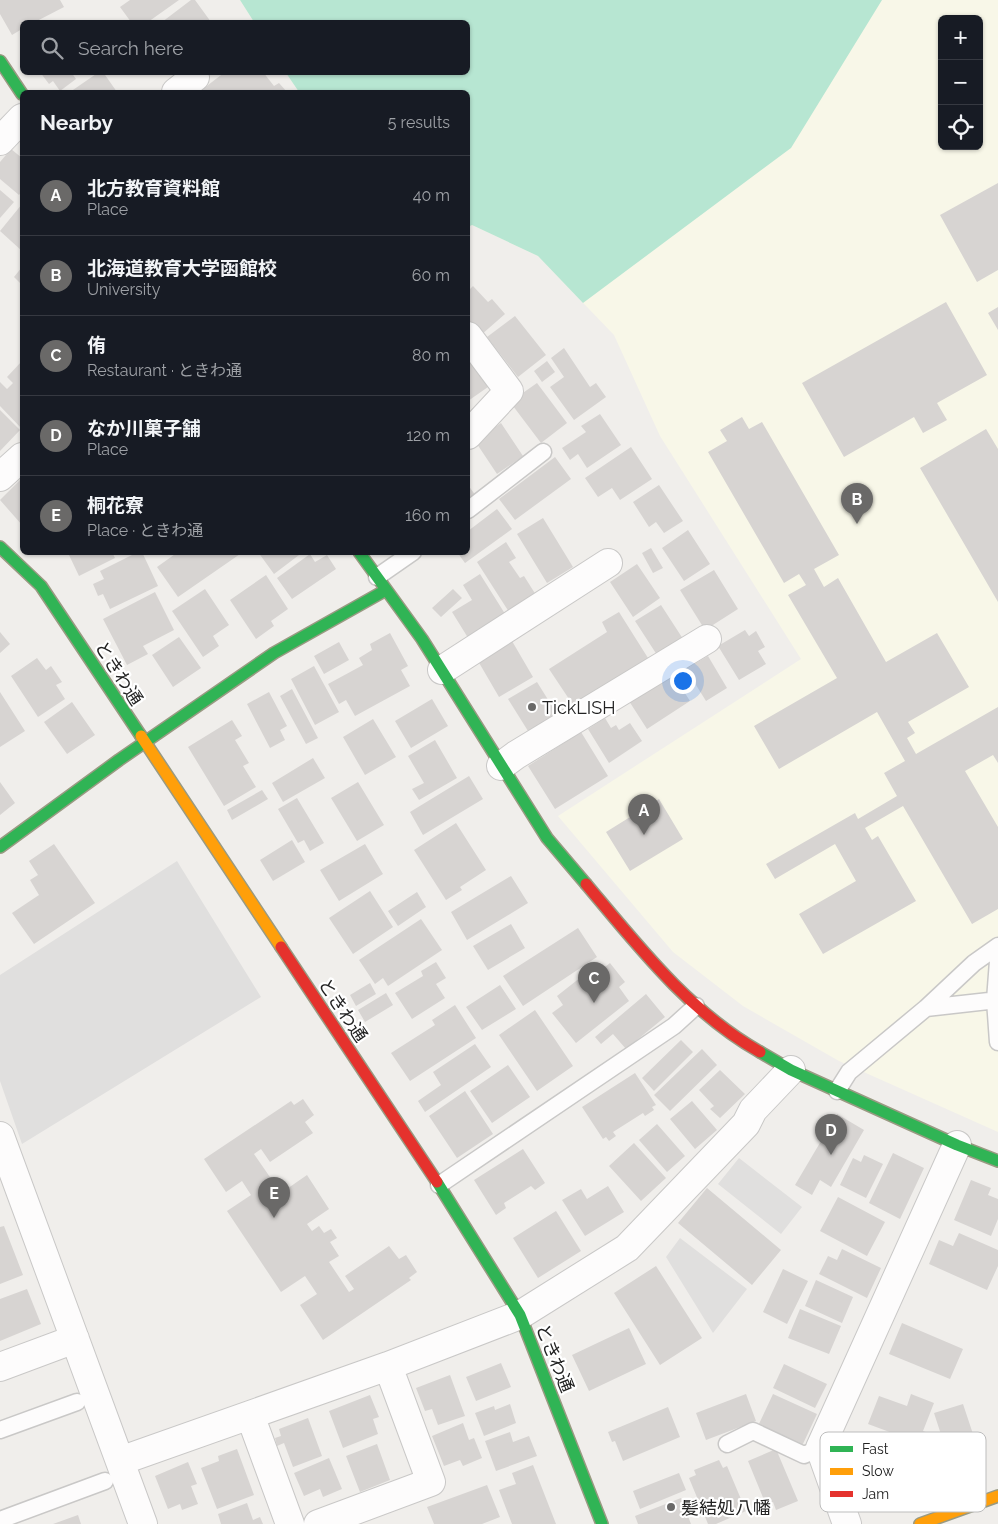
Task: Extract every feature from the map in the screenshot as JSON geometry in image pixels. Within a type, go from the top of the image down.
[{"type":"street","points":[[0,61],[20,91]]},
{"type":"street","points":[[0,141],[20,120]]},
{"type":"street","points":[[470,339],[509,392],[470,433]]},
{"type":"street","points":[[0,478],[20,459]]},
{"type":"street","name":"ときわ通","points":[[0,547],[41,586],[438,1185],[520,1316],[602,1524]]},
{"type":"street","points":[[361,555],[442,670],[547,838],[666,979],[740,1041],[791,1070],[957,1145],[998,1161]]},
{"type":"street","points":[[442,670],[608,563]]},
{"type":"street","points":[[0,847],[144,742],[274,653],[382,584]]},
{"type":"street","points":[[502,766],[516,755],[707,639]]},
{"type":"street","points":[[113,1471],[250,1415],[388,1366],[520,1316],[627,1248],[746,1124],[753,1110],[791,1070]]},
{"type":"street","points":[[0,1136],[11,1199],[75,1339],[113,1471],[143,1524]]},
{"type":"street","points":[[827,1432],[957,1145]]},
{"type":"street","points":[[0,1367],[75,1339]]},
{"type":"street","points":[[318,1524],[431,1482],[388,1366]]},
{"type":"street","points":[[250,1415],[290,1524]]},
{"type":"street","points":[[986,1500],[998,1496]]},
{"type":"street","points":[[843,1512],[847,1524]]},
{"type":"street","points":[[920,1524],[953,1512]]},
{"type":"lane","points":[[470,508],[543,452]]},
{"type":"lane","points":[[382,584],[410,555]]},
{"type":"lane","points":[[837,1091],[849,1072],[926,1008],[974,963],[998,946]]},
{"type":"lane","points":[[998,961],[996,1000],[998,1042]]},
{"type":"lane","points":[[926,1008],[996,1000]]},
{"type":"lane","points":[[438,1185],[674,1026],[696,1006]]},
{"type":"lane","points":[[0,1430],[77,1402]]},
{"type":"lane","points":[[727,1444],[753,1431],[804,1455],[820,1448]]},
{"type":"lane","points":[[0,1520],[113,1471]]},
{"type":"shaded area","points":[[240,0],[998,0],[998,1132],[839,1061],[743,1006],[673,952],[558,816],[801,659],[660,436],[614,335],[538,256],[472,225],[470,226],[470,90],[298,90],[287,75],[470,75],[470,20],[253,20]]},
{"type":"shaded area","points":[[177,861],[261,997],[22,1144],[0,1081],[0,975]]},
{"type":"shaded area","points":[[739,1158],[802,1207],[781,1234],[718,1184]]},
{"type":"shaded area","points":[[680,1238],[747,1289],[713,1333],[666,1257]]},
{"type":"green space","points":[[240,0],[882,0],[791,148],[583,303],[538,256],[472,225],[470,226],[470,90],[298,90],[287,75],[470,75],[470,20],[253,20]]},
{"type":"building","points":[[0,0],[60,0],[64,7],[39,20],[20,20],[20,30],[12,35],[0,14]]},
{"type":"building","points":[[130,0],[179,0],[151,20],[130,20],[120,7]]},
{"type":"building","points":[[191,0],[195,0],[210,20],[165,20]]},
{"type":"building","points":[[42,75],[73,75],[76,79],[61,90],[53,81],[49,84]]},
{"type":"building","points":[[95,75],[105,75],[116,90],[73,90]]},
{"type":"building","points":[[221,75],[265,75],[274,86],[279,83],[285,90],[202,90]]},
{"type":"building","points":[[11,149],[20,156],[19,195],[0,179],[0,162]]},
{"type":"building","points":[[998,183],[998,270],[977,282],[940,215]]},
{"type":"building","points":[[0,190],[14,202],[0,218]]},
{"type":"building","points":[[20,206],[20,249],[0,231]]},
{"type":"building","points":[[20,270],[20,283],[14,277]]},
{"type":"building","points":[[473,286],[488,302],[492,299],[505,314],[481,335],[470,321],[470,289]]},
{"type":"building","points":[[946,302],[987,375],[937,403],[947,420],[923,433],[914,417],[844,457],[802,383]]},
{"type":"building","points":[[998,307],[998,330],[988,313]]},
{"type":"building","points":[[515,316],[546,355],[518,377],[487,337]]},
{"type":"building","points":[[564,348],[590,387],[596,383],[606,397],[574,420],[550,387],[564,377],[551,358]]},
{"type":"building","points":[[547,361],[555,372],[542,382],[534,371]]},
{"type":"building","points":[[20,363],[20,427],[0,406],[0,382],[7,389],[13,383],[7,377]]},
{"type":"building","points":[[470,363],[488,387],[470,400]]},
{"type":"building","points":[[537,383],[567,423],[541,443],[510,402]]},
{"type":"building","points":[[0,410],[20,430],[0,451]]},
{"type":"building","points":[[600,414],[621,445],[587,468],[578,454],[570,460],[562,448],[586,432],[581,426]]},
{"type":"building","points":[[742,417],[749,429],[762,422],[839,555],[814,569],[824,587],[838,578],[886,662],[937,633],[969,687],[908,722],[915,733],[907,738],[916,754],[998,707],[998,763],[993,755],[965,771],[998,827],[998,909],[972,924],[903,806],[865,828],[872,840],[878,836],[916,901],[823,954],[799,914],[856,881],[835,844],[775,879],[766,864],[855,813],[858,819],[897,796],[884,773],[905,761],[877,712],[779,769],[754,726],[837,678],[788,595],[806,585],[799,574],[784,583],[708,452],[727,441],[720,430]]},
{"type":"building","points":[[501,423],[523,456],[497,474],[475,441]]},
{"type":"building","points":[[986,429],[998,449],[998,602],[920,468]]},
{"type":"building","points":[[631,447],[652,479],[620,500],[612,488],[598,497],[585,478]]},
{"type":"building","points":[[555,457],[571,479],[515,520],[499,499]]},
{"type":"building","points":[[20,480],[20,523],[0,500]]},
{"type":"building","points":[[659,485],[683,521],[664,533],[656,522],[649,527],[633,502]]},
{"type":"building","points":[[470,488],[476,496],[470,501]]},
{"type":"building","points":[[497,509],[512,529],[465,563],[459,555],[470,555],[470,529]]},
{"type":"building","points":[[543,518],[573,567],[547,583],[517,534]]},
{"type":"building","points":[[688,530],[710,564],[684,581],[662,548]]},
{"type":"building","points":[[506,542],[516,558],[509,562],[520,578],[524,576],[536,595],[509,612],[477,562]]},
{"type":"building","points":[[651,548],[663,568],[653,573],[642,553]]},
{"type":"building","points":[[69,555],[114,555],[115,558],[79,576]]},
{"type":"building","points":[[132,555],[143,555],[158,586],[110,609],[103,594],[98,596],[93,584],[104,579],[100,571]]},
{"type":"building","points":[[174,555],[239,555],[178,597],[157,567]]},
{"type":"building","points":[[260,555],[299,555],[274,574]]},
{"type":"building","points":[[309,555],[315,562],[327,555],[336,569],[292,599],[277,578]]},
{"type":"building","points":[[637,564],[660,598],[633,617],[610,582]]},
{"type":"building","points":[[714,570],[738,609],[705,630],[680,590]]},
{"type":"building","points":[[480,574],[507,617],[470,641],[452,612],[472,600],[463,585]]},
{"type":"building","points":[[266,575],[288,609],[271,621],[274,626],[256,639],[230,600]]},
{"type":"building","points":[[205,589],[229,625],[213,636],[219,646],[203,657],[172,611]]},
{"type":"building","points":[[453,589],[462,598],[441,617],[432,608]]},
{"type":"building","points":[[155,592],[174,630],[143,646],[148,654],[127,665],[103,619]]},
{"type":"building","points":[[661,605],[685,642],[659,658],[635,621]]},
{"type":"building","points":[[619,612],[648,658],[573,705],[549,669],[607,632],[602,622]]},
{"type":"building","points":[[745,630],[749,636],[756,631],[765,647],[758,651],[766,664],[739,680],[718,646]]},
{"type":"building","points":[[0,632],[10,644],[0,653]]},
{"type":"building","points":[[390,633],[408,666],[401,670],[410,686],[355,716],[346,700],[339,704],[328,684],[363,665],[359,658],[372,650],[370,644]]},
{"type":"building","points":[[179,637],[201,668],[173,687],[152,655]]},
{"type":"building","points":[[512,641],[533,677],[499,697],[478,661]]},
{"type":"building","points":[[339,642],[349,660],[324,674],[314,656]]},
{"type":"building","points":[[708,656],[727,688],[706,701],[686,669]]},
{"type":"building","points":[[37,658],[46,670],[51,666],[62,682],[56,685],[65,699],[38,717],[11,676]]},
{"type":"building","points":[[314,666],[339,712],[315,725],[291,679]]},
{"type":"building","points":[[672,673],[690,701],[647,729],[629,701]]},
{"type":"building","name":"TickLISH","points":[[537,682],[557,714],[528,731],[508,699]]},
{"type":"building","points":[[292,689],[318,738],[306,744],[280,696]]},
{"type":"building","points":[[0,692],[25,731],[0,747]]},
{"type":"building","points":[[269,692],[287,726],[280,730],[285,740],[270,748],[247,704]]},
{"type":"building","points":[[432,699],[448,726],[411,748],[395,721]]},
{"type":"building","points":[[72,702],[95,735],[67,754],[44,722]]},
{"type":"building","points":[[605,718],[611,728],[616,725],[619,730],[630,723],[642,741],[609,763],[588,729]]},
{"type":"building","points":[[373,719],[396,757],[365,775],[343,737]]},
{"type":"building","points":[[232,720],[242,736],[235,740],[249,763],[243,766],[256,787],[224,806],[188,747]]},
{"type":"building","points":[[581,732],[608,776],[555,809],[528,766]]},
{"type":"building","points":[[435,740],[457,778],[419,800],[412,789],[424,783],[408,756]]},
{"type":"building","points":[[313,758],[325,778],[283,802],[272,783]]},
{"type":"building","points":[[469,776],[483,799],[423,835],[410,812]]},
{"type":"building","points":[[0,782],[15,803],[0,815]]},
{"type":"building","points":[[358,782],[384,825],[357,841],[331,798]]},
{"type":"building","points":[[262,790],[268,799],[232,820],[227,810]]},
{"type":"building","points":[[297,798],[324,843],[310,851],[304,840],[298,843],[278,809]]},
{"type":"building","points":[[659,799],[683,839],[630,871],[606,832]]},
{"type":"building","points":[[456,823],[486,870],[460,887],[462,890],[446,900],[414,850]]},
{"type":"building","points":[[292,840],[305,862],[273,881],[260,860]]},
{"type":"building","points":[[54,844],[95,903],[34,944],[12,913],[39,895],[30,880],[38,875],[29,861]]},
{"type":"building","points":[[365,844],[383,874],[339,901],[320,870]]},
{"type":"building","points":[[511,876],[528,903],[467,940],[451,912]]},
{"type":"building","points":[[370,891],[393,927],[353,954],[329,918]]},
{"type":"building","points":[[417,892],[426,907],[398,926],[388,911]]},
{"type":"building","points":[[421,919],[442,950],[388,986],[383,978],[375,984],[359,960]]},
{"type":"building","points":[[511,924],[525,948],[488,970],[473,946]]},
{"type":"building","points":[[578,928],[597,957],[523,1006],[503,976]]},
{"type":"building","points":[[436,962],[446,978],[436,984],[445,998],[412,1019],[395,993],[423,976],[421,971]]},
{"type":"building","points":[[610,963],[625,982],[619,987],[629,1001],[576,1043],[552,1013],[563,1005],[557,996],[595,966],[600,971]]},
{"type":"building","points":[[370,983],[376,994],[356,1006],[350,995]]},
{"type":"building","points":[[500,985],[516,1009],[482,1030],[466,1007]]},
{"type":"building","points":[[386,993],[393,1005],[365,1022],[358,1010]]},
{"type":"building","points":[[646,994],[665,1017],[626,1049],[613,1034],[601,1044],[595,1037]]},
{"type":"building","points":[[455,1005],[476,1038],[410,1081],[391,1053],[435,1025],[432,1020]]},
{"type":"building","points":[[535,1010],[573,1066],[537,1091],[499,1035]]},
{"type":"building","points":[[681,1040],[693,1052],[654,1091],[642,1078]]},
{"type":"building","points":[[475,1044],[491,1067],[425,1112],[418,1101],[441,1085],[433,1072]]},
{"type":"building","points":[[702,1049],[717,1065],[670,1111],[654,1095]]},
{"type":"building","points":[[508,1065],[530,1097],[492,1123],[470,1091]]},
{"type":"building","points":[[720,1070],[745,1094],[720,1118],[710,1109],[714,1106],[699,1090]]},
{"type":"building","points":[[635,1073],[656,1105],[652,1107],[654,1110],[645,1116],[643,1113],[613,1132],[616,1136],[609,1141],[606,1137],[603,1139],[582,1107]]},
{"type":"building","points":[[465,1091],[493,1134],[457,1158],[429,1116]]},
{"type":"building","points":[[303,1099],[314,1115],[305,1122],[313,1133],[270,1162],[261,1149],[254,1154],[281,1193],[307,1175],[329,1209],[307,1224],[312,1231],[319,1226],[324,1233],[331,1229],[337,1238],[330,1242],[339,1256],[329,1262],[349,1292],[354,1289],[345,1276],[389,1246],[399,1259],[406,1255],[417,1272],[409,1278],[411,1280],[323,1340],[300,1305],[317,1294],[305,1276],[281,1292],[227,1211],[251,1195],[242,1181],[226,1192],[204,1159],[291,1101],[294,1105]]},
{"type":"building","points":[[692,1101],[717,1130],[695,1149],[670,1119]]},
{"type":"building","points":[[837,1114],[864,1130],[831,1187],[820,1180],[812,1195],[795,1185]]},
{"type":"building","points":[[657,1124],[685,1156],[667,1172],[639,1140]]},
{"type":"building","points":[[634,1143],[666,1178],[641,1201],[609,1166]]},
{"type":"building","points":[[523,1149],[545,1183],[535,1190],[531,1186],[504,1203],[506,1208],[496,1215],[474,1180]]},
{"type":"building","points":[[893,1153],[924,1168],[900,1219],[869,1203]]},
{"type":"building","points":[[864,1155],[883,1164],[866,1198],[840,1185],[853,1158],[861,1162]]},
{"type":"building","points":[[971,1180],[991,1188],[988,1195],[998,1199],[998,1219],[991,1236],[954,1220]]},
{"type":"building","points":[[608,1186],[624,1212],[585,1236],[562,1200],[581,1189],[587,1199]]},
{"type":"building","points":[[707,1188],[781,1250],[752,1285],[678,1223]]},
{"type":"building","points":[[838,1197],[885,1222],[867,1256],[820,1231]]},
{"type":"building","points":[[556,1211],[581,1251],[538,1278],[513,1238]]},
{"type":"building","points":[[4,1226],[23,1275],[0,1284],[0,1227]]},
{"type":"building","points":[[959,1233],[998,1250],[998,1266],[987,1290],[929,1264],[939,1240],[953,1246]]},
{"type":"building","points":[[842,1249],[881,1268],[867,1298],[819,1274],[828,1256],[837,1260]]},
{"type":"building","points":[[656,1266],[702,1338],[660,1365],[614,1293]]},
{"type":"building","points":[[783,1269],[808,1281],[787,1324],[763,1312]]},
{"type":"building","points":[[816,1280],[853,1297],[842,1323],[805,1306]]},
{"type":"building","points":[[27,1289],[41,1324],[0,1341],[0,1299]]},
{"type":"building","points":[[800,1309],[841,1326],[829,1354],[788,1338]]},
{"type":"building","points":[[902,1323],[963,1349],[950,1379],[889,1354]]},
{"type":"building","points":[[629,1328],[646,1364],[589,1391],[572,1355]]},
{"type":"building","points":[[501,1363],[511,1387],[476,1401],[466,1377]]},
{"type":"building","points":[[784,1364],[827,1384],[815,1408],[773,1388]]},
{"type":"building","points":[[450,1375],[465,1416],[438,1425],[432,1409],[425,1411],[416,1388]]},
{"type":"building","points":[[746,1394],[756,1421],[706,1440],[696,1413]]},
{"type":"building","points":[[773,1394],[817,1414],[802,1446],[758,1426]]},
{"type":"building","points":[[911,1394],[934,1403],[923,1431],[926,1432],[890,1432],[868,1424],[879,1396],[907,1406]]},
{"type":"building","points":[[370,1395],[379,1417],[373,1419],[378,1434],[343,1448],[329,1411]]},
{"type":"building","points":[[510,1404],[516,1423],[484,1436],[475,1413],[494,1406],[495,1410]]},
{"type":"building","points":[[963,1404],[972,1432],[940,1432],[934,1413]]},
{"type":"building","points":[[668,1407],[680,1437],[623,1461],[615,1441],[612,1442],[608,1432]]},
{"type":"building","points":[[308,1418],[322,1456],[293,1467],[284,1443],[277,1446],[275,1438],[281,1436],[279,1429]]},
{"type":"building","points":[[463,1423],[469,1440],[474,1438],[482,1458],[463,1466],[460,1460],[444,1466],[432,1436]]},
{"type":"building","points":[[510,1432],[513,1442],[529,1436],[537,1456],[496,1471],[485,1441]]},
{"type":"building","points":[[377,1444],[390,1480],[360,1492],[346,1456]]},
{"type":"building","points":[[237,1449],[254,1495],[217,1509],[201,1468],[219,1461],[218,1456]]},
{"type":"building","points":[[776,1449],[798,1501],[776,1510],[773,1502],[766,1505],[748,1461]]},
{"type":"building","points":[[329,1458],[342,1489],[323,1497],[320,1489],[304,1496],[294,1473]]},
{"type":"building","points":[[719,1460],[723,1468],[727,1466],[746,1511],[716,1524],[708,1524],[689,1478],[696,1475],[694,1470]]},
{"type":"building","points":[[188,1462],[197,1484],[191,1486],[198,1504],[182,1510],[180,1504],[168,1509],[155,1476]]},
{"type":"building","points":[[533,1465],[556,1524],[512,1524],[499,1490],[516,1484],[512,1473]]},
{"type":"building","points":[[679,1473],[686,1490],[640,1509],[633,1491]]},
{"type":"building","points":[[487,1485],[500,1517],[482,1524],[434,1524],[427,1507]]},
{"type":"building","name":"髪結処八幡","points":[[681,1498],[691,1524],[638,1524],[635,1516]]},
{"type":"building","points":[[247,1503],[253,1520],[260,1517],[263,1524],[221,1524],[218,1514]]},
{"type":"building","points":[[78,1515],[81,1524],[53,1524]]},
{"type":"traffic: fast","points":[[0,61],[20,91]]},
{"type":"traffic: fast","points":[[0,547],[41,586],[141,736]]},
{"type":"traffic: fast","points":[[361,555],[422,639],[547,838],[586,884]]},
{"type":"traffic: fast","points":[[0,847],[119,760],[274,653],[386,590]]},
{"type":"traffic: fast","points":[[760,1052],[791,1070],[957,1145],[998,1161]]},
{"type":"traffic: fast","points":[[437,1182],[520,1315],[602,1524]]},
{"type":"traffic: slow","points":[[141,736],[281,947]]},
{"type":"traffic: slow","points":[[986,1500],[998,1496]]},
{"type":"traffic: slow","points":[[920,1524],[953,1512]]},
{"type":"traffic: jam","points":[[586,884],[645,954],[687,998],[734,1036],[760,1052]]},
{"type":"traffic: jam","points":[[281,947],[437,1182]]},
{"type":"place","name":"北海道教育大学函館校","points":[[857,524]]},
{"type":"place","name":"TickLISH","points":[[532,707]]},
{"type":"place","name":"北方教育資料館","points":[[644,835]]},
{"type":"place","name":"侑","points":[[594,1003]]},
{"type":"place","name":"なか川菓子舗","points":[[831,1155]]},
{"type":"place","name":"桐花寮","points":[[274,1218]]},
{"type":"place","name":"髪結処八幡","points":[[671,1507]]}]
